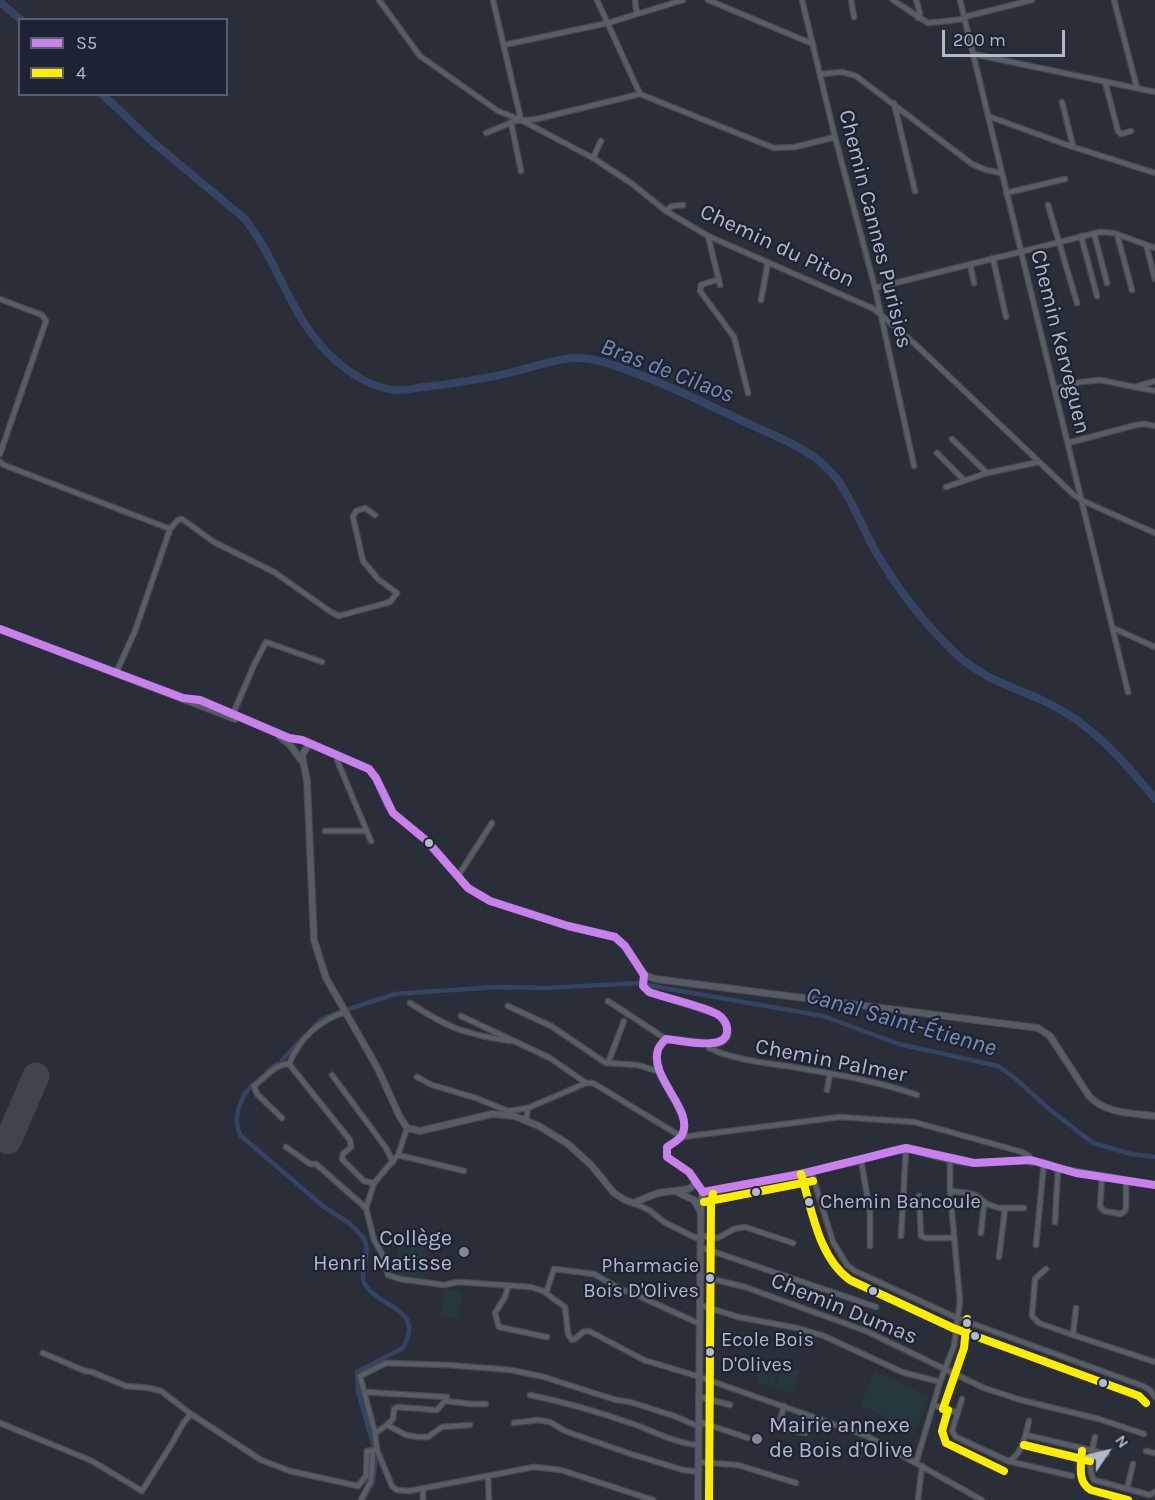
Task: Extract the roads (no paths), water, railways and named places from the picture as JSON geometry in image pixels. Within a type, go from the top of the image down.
[{"type":"main road","points":[[0,629],[183,698],[293,743],[300,740],[307,781],[314,940],[320,964],[378,1069],[407,1128],[420,1131],[492,1114],[514,1116],[526,1120],[568,1144],[592,1166],[614,1193],[633,1203],[658,1193],[712,1191],[906,1150],[974,1163],[1031,1161],[1102,1177],[1155,1185]]},
{"type":"main road","points":[[183,698],[200,700],[233,714],[302,749],[314,747],[359,764],[373,773],[393,813],[427,842],[476,895],[568,926],[615,937],[625,946],[644,975],[656,979],[1038,1028],[1050,1036],[1096,1104],[1112,1110],[1155,1116]]},
{"type":"main road","points":[[644,975],[643,986],[649,992],[709,1011],[724,1018],[728,1027],[722,1043],[666,1039],[660,1043],[657,1052],[660,1072],[684,1119],[682,1137],[668,1148],[666,1153],[670,1160],[692,1175],[701,1212],[698,1500]]},
{"type":"street","name":"Chemin du Piton","points":[[379,0],[420,56],[498,111],[521,120],[593,158],[631,183],[666,211],[708,236],[874,309],[1065,488],[1081,500],[1155,533]]},
{"type":"street","points":[[493,0],[521,120]]},
{"type":"street","points":[[597,0],[640,94]]},
{"type":"street","points":[[634,0],[637,14]]},
{"type":"street","points":[[504,45],[608,23],[683,0]]},
{"type":"street","points":[[708,0],[813,44]]},
{"type":"street","name":"Chemin Cannes Purisies","points":[[802,0],[875,288],[914,466]]},
{"type":"street","points":[[851,0],[854,16]]},
{"type":"street","points":[[893,0],[930,24],[964,18],[1032,0]]},
{"type":"street","points":[[916,0],[920,13],[918,18]]},
{"type":"street","name":"Chemin Kerveguen","points":[[960,0],[1128,692]]},
{"type":"street","points":[[1114,0],[1137,88]]},
{"type":"street","points":[[652,1],[655,8]]},
{"type":"street","points":[[973,54],[1155,92]]},
{"type":"street","points":[[820,74],[849,73],[893,102],[972,164],[1002,173]]},
{"type":"street","points":[[1105,82],[1118,131],[1121,134],[1131,131]]},
{"type":"street","points":[[486,133],[511,122],[537,119],[640,94],[774,148],[795,147],[835,136]]},
{"type":"street","points":[[893,102],[915,191]]},
{"type":"street","points":[[1062,102],[1073,146]]},
{"type":"street","points":[[988,116],[1155,173]]},
{"type":"street","points":[[511,122],[521,171]]},
{"type":"street","points":[[593,158],[600,141]]},
{"type":"street","points":[[1006,193],[1065,179]]},
{"type":"street","points":[[666,211],[672,206],[683,205]]},
{"type":"street","points":[[1048,205],[1077,303]]},
{"type":"street","points":[[875,288],[1094,233],[1117,234],[1155,248]]},
{"type":"street","points":[[1094,233],[1107,283]]},
{"type":"street","points":[[1117,234],[1132,290]]},
{"type":"street","points":[[708,236],[719,282],[701,285],[700,291],[734,337],[748,393]]},
{"type":"street","points":[[1082,236],[1097,296]]},
{"type":"street","points":[[1146,245],[1155,279]]},
{"type":"street","points":[[993,258],[1006,317]]},
{"type":"street","points":[[761,300],[768,262]]},
{"type":"street","points":[[970,264],[974,283]]},
{"type":"street","points":[[0,299],[42,315],[46,321],[0,454]]},
{"type":"street","points":[[1055,389],[1092,380],[1108,380],[1155,392]]},
{"type":"street","points":[[1138,387],[1155,381]]},
{"type":"street","points":[[1068,443],[1136,425],[1155,426]]},
{"type":"street","points":[[952,439],[987,473]]},
{"type":"street","points":[[937,453],[964,480]]},
{"type":"street","points":[[0,462],[170,529]]},
{"type":"street","points":[[946,487],[987,473],[1039,462]]},
{"type":"street","points":[[116,673],[135,631],[170,529],[178,519],[182,519],[214,542],[274,572],[339,616],[390,602],[398,593],[373,573],[363,561],[358,546],[353,517],[356,511],[365,508],[375,515]]},
{"type":"street","points":[[1113,628],[1155,646]]},
{"type":"street","points":[[233,714],[266,642],[322,663]]},
{"type":"street","points":[[338,755],[337,760],[371,841]]},
{"type":"street","points":[[458,876],[492,823]]},
{"type":"street","points":[[325,831],[366,831]]},
{"type":"street","points":[[608,1001],[666,1039]]},
{"type":"street","points":[[410,1003],[440,1022],[462,1031],[516,1041]]},
{"type":"street","points":[[508,1006],[552,1026],[600,1060],[608,1063],[638,1065],[660,1072]]},
{"type":"street","points":[[282,1118],[256,1094],[255,1086],[279,1066],[289,1064],[310,1032],[336,1015],[346,1012]]},
{"type":"street","points":[[461,1016],[557,1061],[586,1083]]},
{"type":"street","points":[[608,1063],[624,1021]]},
{"type":"street","name":"Chemin Palmer","points":[[709,1043],[709,1048],[735,1058],[888,1085],[917,1095]]},
{"type":"street","points":[[289,1064],[350,1140],[351,1147],[343,1154],[342,1159],[367,1183],[374,1183]]},
{"type":"street","points":[[827,1090],[830,1074]]},
{"type":"street","points":[[332,1075],[386,1148],[393,1162]]},
{"type":"street","points":[[417,1077],[432,1085],[476,1098],[508,1111],[528,1108],[586,1083],[596,1084],[682,1137],[840,1117],[890,1119],[914,1122],[967,1136],[1026,1154],[1031,1161]]},
{"type":"street","points":[[526,1120],[528,1108]]},
{"type":"street","points":[[407,1128],[398,1155],[374,1183],[366,1208],[374,1240],[383,1257],[386,1272],[393,1278],[444,1285],[458,1282],[531,1287],[546,1293],[565,1307],[568,1334],[572,1340],[589,1331],[644,1360],[700,1377],[867,1436],[982,1500]]},
{"type":"street","points":[[286,1147],[310,1164],[316,1164],[366,1208]]},
{"type":"street","points":[[902,1236],[906,1150]]},
{"type":"street","points":[[398,1155],[464,1171]]},
{"type":"street","points":[[916,1463],[940,1382],[954,1346],[960,1289],[950,1191],[950,1159]]},
{"type":"street","points":[[861,1160],[870,1212],[870,1246]]},
{"type":"street","points":[[1036,1245],[1043,1164]]},
{"type":"street","points":[[1054,1222],[1058,1168]]},
{"type":"street","points":[[811,1171],[830,1234],[847,1265],[860,1274],[957,1318],[1143,1386],[1155,1397]]},
{"type":"street","points":[[1102,1177],[1100,1207],[1104,1211],[1121,1214],[1126,1207],[1126,1181]]},
{"type":"street","points":[[950,1191],[968,1193],[977,1196],[984,1203],[1005,1209],[1024,1208]]},
{"type":"street","points":[[919,1196],[921,1236],[954,1238]]},
{"type":"street","points":[[633,1203],[696,1238],[700,1236],[718,1238],[734,1229],[745,1227],[793,1243]]},
{"type":"street","points":[[981,1233],[984,1203]]},
{"type":"street","points":[[999,1257],[1005,1209]]},
{"type":"street","points":[[700,1247],[876,1306]]},
{"type":"street","points":[[546,1293],[554,1269],[594,1274],[622,1290],[700,1324]]},
{"type":"street","points":[[1046,1269],[1035,1279],[1032,1316],[1039,1323],[1155,1362]]},
{"type":"street","name":"Chemin Dumas","points":[[700,1276],[745,1287],[866,1331],[984,1388],[1021,1400],[1099,1419],[1144,1434]]},
{"type":"street","points":[[507,1286],[506,1294],[495,1313],[497,1325],[501,1328],[547,1337]]},
{"type":"street","points":[[700,1305],[746,1320],[797,1328],[824,1336],[902,1372],[940,1382]]},
{"type":"street","points":[[1073,1335],[1076,1308]]},
{"type":"street","points":[[43,1353],[126,1386],[161,1391],[191,1414],[261,1460],[291,1471],[358,1486],[366,1476],[366,1453],[375,1450]]},
{"type":"street","points":[[361,1500],[372,1481],[375,1432],[360,1376],[386,1363],[491,1368],[544,1377],[583,1391],[650,1408],[748,1438]]},
{"type":"street","points":[[364,1392],[447,1397]]},
{"type":"street","points":[[530,1395],[578,1407],[634,1424],[675,1440],[699,1445]]},
{"type":"street","points":[[700,1396],[730,1405]]},
{"type":"street","points":[[962,1399],[952,1431],[954,1436],[1008,1461],[1072,1476]]},
{"type":"street","points":[[375,1432],[393,1419],[394,1409],[397,1407],[437,1410],[445,1401],[486,1404]]},
{"type":"street","points":[[933,1405],[958,1413]]},
{"type":"street","points":[[784,1406],[779,1428],[805,1433]]},
{"type":"street","points":[[0,1423],[92,1461],[142,1491],[191,1414]]},
{"type":"street","points":[[514,1423],[538,1420],[550,1422],[565,1431],[631,1454],[683,1470],[699,1472]]},
{"type":"street","points":[[1008,1461],[1016,1457],[1026,1435],[1029,1421]]},
{"type":"street","points":[[387,1425],[406,1435],[418,1437],[428,1437],[442,1427],[470,1425]]},
{"type":"street","points":[[1026,1435],[1107,1454]]},
{"type":"street","points":[[1095,1437],[1091,1473],[1094,1480],[1150,1495],[1155,1492]]},
{"type":"street","points":[[375,1450],[392,1486],[403,1492],[534,1467],[554,1468],[653,1500]]},
{"type":"street","points":[[1146,1451],[1155,1453]]},
{"type":"street","points":[[699,1462],[744,1466],[796,1483]]},
{"type":"street","points":[[1127,1489],[1133,1464]]},
{"type":"street","points":[[918,1500],[922,1466]]},
{"type":"street","points":[[488,1476],[489,1500]]},
{"type":"street","points":[[423,1489],[423,1500]]},
{"type":"waterway","name":"Bras de Cilaos","points":[[0,2],[19,18]]},
{"type":"waterway","name":"Bras de Cilaos","points":[[104,96],[154,143],[245,219],[267,252],[304,323],[329,354],[359,378],[376,386],[406,390],[494,376],[560,360],[584,358],[622,368],[673,388],[813,456],[831,472],[844,489],[877,554],[903,593],[953,651],[975,669],[1046,702],[1078,721],[1119,757],[1155,799]]},
{"type":"waterway","name":"Canal Saint-Étienne","points":[[349,1009],[395,994],[496,987],[546,988],[640,983]]},
{"type":"waterway","name":"Canal Saint-Étienne","points":[[647,985],[823,1016],[899,1044],[998,1066],[1093,1143],[1131,1154],[1155,1157]]},
{"type":"waterway","name":"Canal Saint-Étienne","points":[[313,1028],[320,1020],[339,1012]]},
{"type":"waterway","name":"Canal Saint-Étienne","points":[[282,1060],[305,1036]]},
{"type":"waterway","name":"Canal Saint-Étienne","points":[[268,1071],[277,1064]]},
{"type":"waterway","name":"Canal Saint-Étienne","points":[[255,1083],[239,1106],[237,1121],[240,1135],[324,1207],[346,1221]]},
{"type":"waterway","name":"Canal Saint-Étienne","points":[[349,1223],[365,1241],[363,1276],[366,1286],[373,1294],[399,1311],[409,1325],[403,1348],[357,1372],[358,1391],[374,1448]]},
{"type":"waterway","name":"Canal Saint-Étienne","points":[[363,1500],[373,1482],[376,1459]]},
{"type":"place","name":"Chemin Bancoule","points":[[809,1202]]},
{"type":"place","name":"Collège Henri Matisse","points":[[464,1252]]},
{"type":"place","name":"Pharmacie Bois D'Olives","points":[[710,1278]]},
{"type":"place","name":"Ecole Bois D'Olives","points":[[710,1352]]},
{"type":"place","name":"Mairie annexe de Bois d'Olive","points":[[757,1439]]}]
